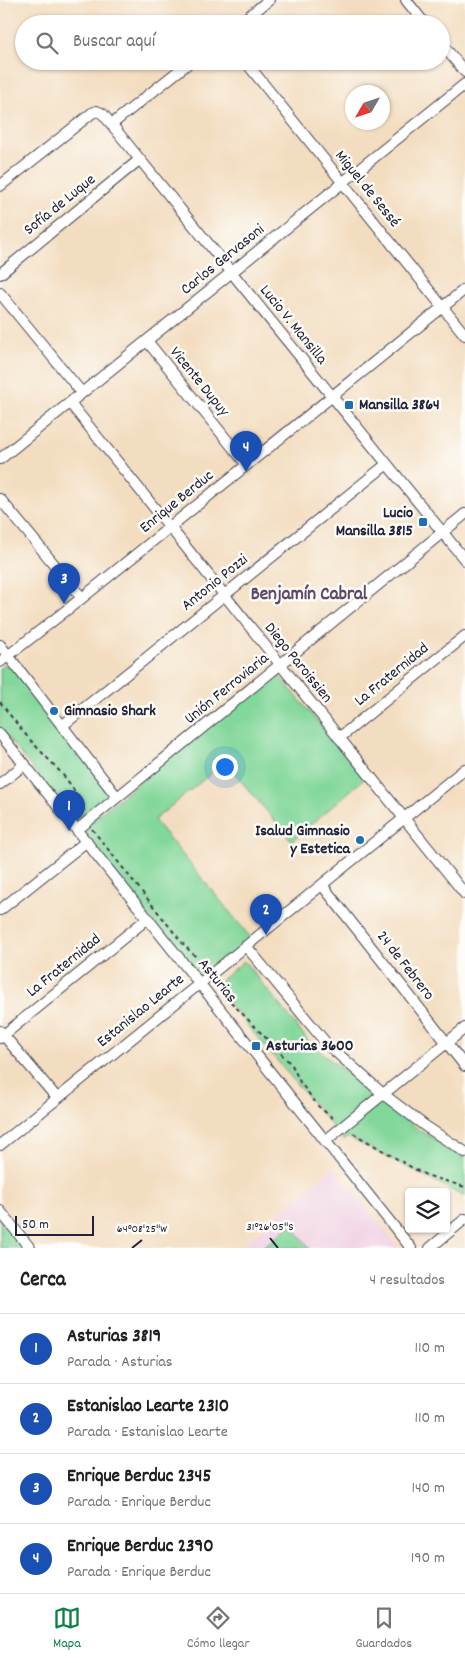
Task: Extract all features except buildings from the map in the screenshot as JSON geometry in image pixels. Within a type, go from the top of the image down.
[{"type":"street","points":[[250,15],[269,0]]},
{"type":"street","points":[[406,0],[418,15]]},
{"type":"street","points":[[450,54],[465,72]]},
{"type":"street","points":[[112,124],[180,70]]},
{"type":"street","name":"Miguel de Sessé","points":[[252,70],[465,335]]},
{"type":"street","name":"Carlos Gervasoni","points":[[0,459],[465,84]]},
{"type":"street","name":"Lucio V. Mansilla","points":[[0,186],[92,113],[97,111],[103,114],[465,560]]},
{"type":"street","name":"Sofía de Luque","points":[[0,274],[139,160]]},
{"type":"street","name":"Enrique Berduc","points":[[4,658],[82,598],[465,289]]},
{"type":"street","points":[[0,293],[82,393]]},
{"type":"street","name":"Vicente Dupuy","points":[[147,341],[247,465]]},
{"type":"street","name":"Diego Paroissien","points":[[70,403],[465,894]]},
{"type":"street","name":"Antonio Pozzi","points":[[62,726],[387,464]]},
{"type":"street","points":[[0,498],[82,598]]},
{"type":"street","name":"Unión Ferroviaria","points":[[77,830],[465,514]]},
{"type":"street","name":"La Fraternidad","points":[[339,738],[465,636]]},
{"type":"street","points":[[0,644],[4,658],[62,726],[117,797]]},
{"type":"street","name":"Asturias","points":[[0,734],[411,1248]]},
{"type":"street","points":[[0,784],[25,764]]},
{"type":"street","name":"Estanislao Learte","points":[[0,1145],[465,769]]},
{"type":"street","points":[[0,910],[86,841]]},
{"type":"street","name":"24 de Febrero","points":[[322,885],[465,1066]]},
{"type":"street","name":"La Fraternidad","points":[[1,1035],[148,918]]},
{"type":"street","points":[[246,946],[326,1043],[383,1094],[425,1126],[465,1152]]},
{"type":"street","points":[[325,1141],[465,1028]]},
{"type":"street","points":[[1,1035],[57,1098]]},
{"type":"street","points":[[0,1211],[30,1248]]},
{"type":"street","points":[[430,1248],[465,1219]]},
{"type":"shaded area","points":[[334,1167],[399,1248],[248,1248],[245,1243]]},
{"type":"green space","points":[[9,661],[114,797],[78,825],[0,728],[0,668]]},
{"type":"green space","points":[[276,672],[365,778],[292,841],[225,762],[154,820],[251,938],[200,980],[80,830]]},
{"type":"green space","points":[[244,961],[311,1044],[419,1130],[465,1158],[465,1197],[348,1137],[344,1140],[214,986]]},
{"type":"green space","points":[[0,1217],[24,1248],[0,1248]]},
{"type":"green space","points":[[291,1225],[310,1248],[262,1248]]},
{"type":"place","name":"Mansilla 3864","points":[[349,405]]},
{"type":"place","name":"Enrique Berduc 2390","points":[[246,472]]},
{"type":"place","name":"Lucio Mansilla 3815","points":[[423,522]]},
{"type":"place","name":"Enrique Berduc 2345","points":[[64,604]]},
{"type":"place","name":"Gimnasio Shark","points":[[54,711]]},
{"type":"place","name":"Asturias 3819","points":[[69,831]]},
{"type":"place","name":"Isalud Gimnasio y Estetica","points":[[360,840]]},
{"type":"place","name":"Estanislao Learte 2310","points":[[266,935]]},
{"type":"place","name":"Asturias 3600","points":[[256,1046]]},
{"type":"district","name":"Benjamín Cabral","points":[[309,595]]}]
